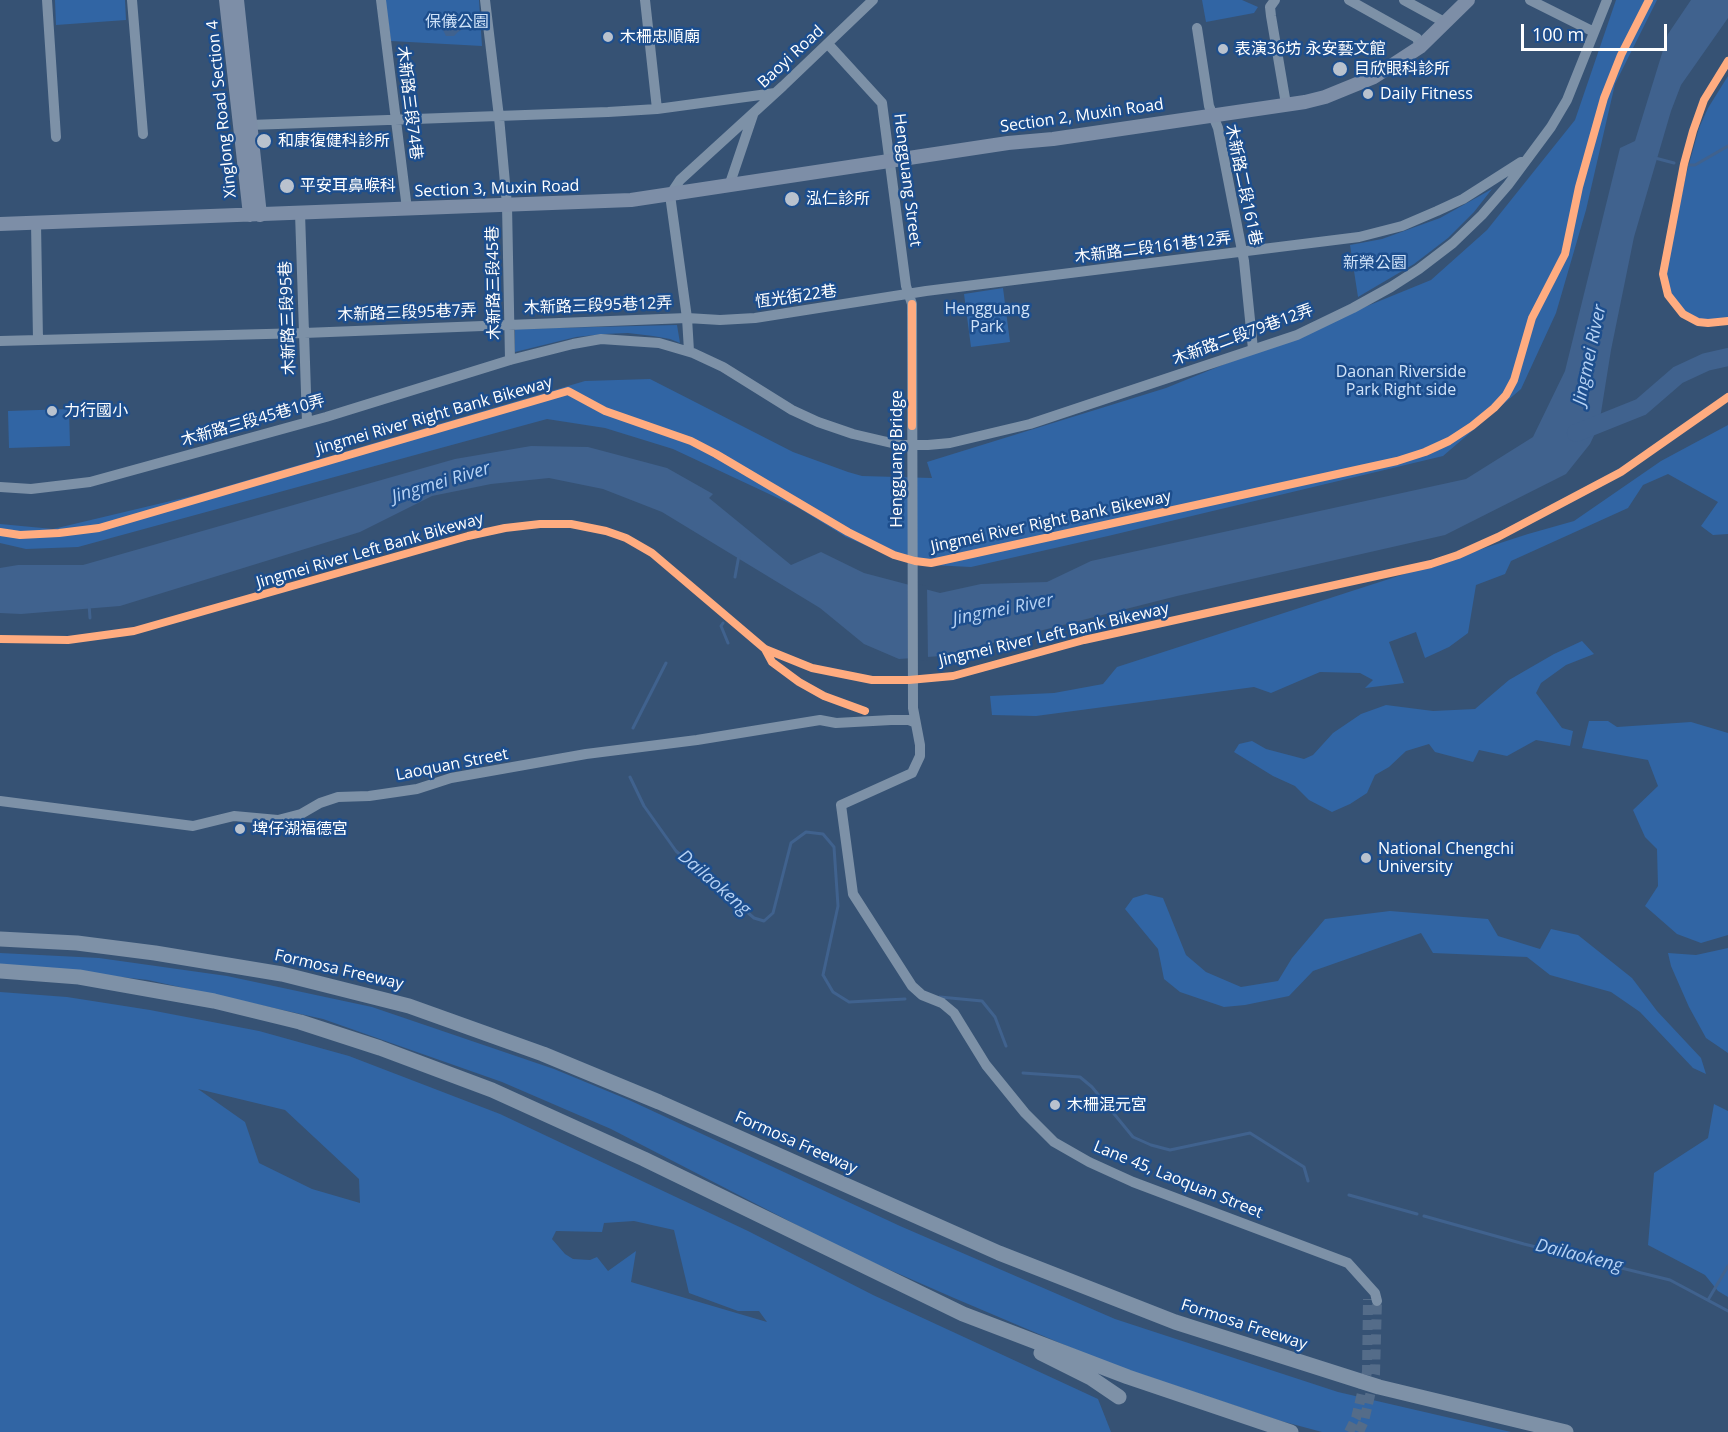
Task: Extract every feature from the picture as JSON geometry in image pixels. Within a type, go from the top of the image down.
[{"type":"highway","name":"Formosa Freeway","points":[[0,939],[77,943],[189,958],[282,974],[409,1006],[543,1054],[659,1102],[999,1253],[1175,1322],[1379,1388],[1566,1432]]},
{"type":"highway","points":[[0,971],[78,977],[214,1000],[300,1022],[380,1048],[492,1090],[612,1144],[963,1314],[1092,1378],[1119,1396]]},
{"type":"highway","points":[[963,1314],[1128,1377],[1291,1432]]},
{"type":"main road","name":"Xinglong Road Section 4","points":[[226,0],[255,215]]},
{"type":"main road","name":"Xinglong Road Section 4","points":[[237,0],[250,125],[255,215]]},
{"type":"main road","name":"Section 2, Muxin Road","points":[[670,195],[1008,142],[1053,139],[1326,97],[1374,77],[1420,47],[1468,0]]},
{"type":"main road","name":"Section 3, Muxin Road","points":[[0,224],[608,201],[670,195]]},
{"type":"street","points":[[47,0],[56,137]]},
{"type":"street","points":[[132,0],[144,134]]},
{"type":"street","name":"木新路三段74巷","points":[[381,0],[407,209]]},
{"type":"street","name":"木新路三段45巷","points":[[486,0],[500,117],[507,205],[510,360]]},
{"type":"street","points":[[645,0],[657,109]]},
{"type":"street","name":"Baoyi Road","points":[[670,195],[680,180],[873,0]]},
{"type":"street","points":[[1275,0],[1270,7],[1286,104]]},
{"type":"street","points":[[1349,0],[1417,38],[1420,47]]},
{"type":"street","points":[[1404,0],[1446,23]]},
{"type":"street","points":[[1530,0],[1594,32]]},
{"type":"street","name":"木新路二段79巷12弄","points":[[689,351],[723,367],[792,410],[818,422],[853,434],[901,445],[928,445],[950,443],[1030,424],[1298,335],[1344,313],[1419,269],[1453,243],[1482,215],[1551,128],[1567,100],[1606,0]]},
{"type":"street","name":"木新路二段161巷","points":[[1197,28],[1209,106],[1218,128],[1242,252],[1253,349]]},
{"type":"street","name":"Hengguang Street","points":[[828,44],[882,103],[910,299]]},
{"type":"street","points":[[250,125],[500,117],[657,109],[775,93]]},
{"type":"street","points":[[729,186],[754,112]]},
{"type":"street","name":"木新路二段79巷12弄","points":[[1437,211],[1463,199],[1529,157]]},
{"type":"street","points":[[670,195],[687,318],[689,351]]},
{"type":"street","name":"木新路二段161巷12弄","points":[[910,299],[1068,274],[1359,237],[1402,226],[1437,211]]},
{"type":"street","name":"木新路三段95巷","points":[[300,213],[307,422]]},
{"type":"street","points":[[36,223],[38,340]]},
{"type":"street","name":"恆光街22巷","points":[[687,318],[720,320],[755,318],[910,299]]},
{"type":"street","name":"Hengguang Bridge","points":[[910,299],[914,722]]},
{"type":"street","name":"木新路三段95巷12弄","points":[[511,324],[687,318]]},
{"type":"street","name":"木新路三段95巷7弄","points":[[0,341],[304,333],[511,324]]},
{"type":"street","name":"木新路三段45巷10弄","points":[[0,488],[31,489],[90,482],[307,422],[510,360],[573,344],[601,339],[659,343],[689,351]]},
{"type":"street","name":"Laoquan Street","points":[[0,801],[193,826],[234,816],[287,819],[302,814],[320,802],[338,796],[369,796],[423,788],[451,778],[586,754],[697,740],[820,720],[836,723],[891,720],[914,722]]},
{"type":"street","name":"Lane 45, Laoquan Street","points":[[914,722],[920,745],[920,756],[912,773],[841,805],[854,894],[912,986],[922,995],[942,1003],[954,1013],[986,1065],[1025,1113],[1054,1142],[1089,1162],[1133,1182],[1348,1263],[1363,1279],[1373,1300]]},
{"type":"green space","points":[[55,0],[125,0],[126,20],[56,25]]},
{"type":"green space","name":"保儀公園","points":[[385,0],[479,0],[482,46],[391,41]]},
{"type":"green space","points":[[1202,0],[1242,0],[1258,7],[1254,13],[1206,22]]},
{"type":"green space","name":"Daonan Riverside Park Right side","points":[[1616,0],[1657,0],[1615,84],[1586,210],[1556,313],[1521,389],[1443,456],[971,567],[905,562],[846,537],[797,507],[673,449],[605,428],[547,419],[78,547],[26,549],[0,543],[0,524],[53,529],[200,494],[585,381],[650,379],[793,452],[848,472],[862,476],[932,478],[927,462],[1166,388],[1431,280],[1487,230],[1575,120]]},
{"type":"green space","points":[[1728,76],[1728,319],[1710,322],[1691,317],[1676,304],[1666,284],[1666,270],[1686,175],[1699,128],[1708,108]]},
{"type":"green space","name":"新榮公園","points":[[1492,189],[1474,212],[1448,238],[1414,264],[1358,297],[1350,245],[1382,239],[1440,218]]},
{"type":"green space","name":"Hengguang Park","points":[[1003,288],[1010,342],[971,347],[964,294]]},
{"type":"green space","points":[[677,325],[680,343],[670,339],[628,333],[604,334],[576,337],[515,352],[515,329]]},
{"type":"green space","points":[[69,409],[70,446],[9,448],[8,411]]},
{"type":"green space","points":[[1728,425],[1728,534],[1713,535],[1701,526],[1718,502],[1668,474],[1643,485],[1628,508],[1511,561],[1505,574],[1476,585],[1468,633],[1449,647],[1425,658],[1416,632],[1389,642],[1404,683],[1365,688],[1373,680],[1360,673],[1320,672],[1271,693],[1254,687],[1036,716],[992,715],[990,696],[1054,693],[1103,684],[1117,667],[1574,521],[1661,461]]},
{"type":"green space","points":[[1582,641],[1594,654],[1566,665],[1541,683],[1536,693],[1562,728],[1573,731],[1570,746],[1536,740],[1507,756],[1479,750],[1473,762],[1435,752],[1429,744],[1406,751],[1389,767],[1375,775],[1367,793],[1332,812],[1309,800],[1295,786],[1273,776],[1234,752],[1239,744],[1252,741],[1266,749],[1304,759],[1313,755],[1333,733],[1361,714],[1386,705],[1433,711],[1475,709],[1509,680]]},
{"type":"green space","points":[[1589,721],[1608,721],[1617,727],[1691,722],[1728,733],[1728,935],[1701,943],[1677,934],[1645,906],[1658,886],[1657,849],[1645,837],[1633,810],[1658,786],[1648,760],[1582,748]]},
{"type":"green space","points":[[1146,894],[1163,898],[1186,955],[1206,972],[1241,987],[1278,981],[1292,958],[1325,919],[1390,911],[1488,919],[1498,936],[1540,949],[1551,929],[1578,935],[1632,978],[1657,1011],[1701,1058],[1706,1074],[1693,1068],[1640,1012],[1611,992],[1550,975],[1527,957],[1433,953],[1421,933],[1313,971],[1289,996],[1224,1007],[1180,992],[1164,979],[1158,949],[1125,909],[1133,898]]},
{"type":"green space","points":[[1728,948],[1728,1053],[1706,1038],[1689,1007],[1671,966],[1668,953],[1696,955]]},
{"type":"green space","points":[[0,953],[99,958],[227,976],[372,1007],[554,1069],[629,1100],[900,1226],[1115,1319],[1338,1392],[1511,1432],[1322,1432],[1281,1421],[1107,1363],[954,1298],[849,1252],[611,1129],[502,1082],[323,1019],[148,980],[0,964]]},
{"type":"green space","points":[[0,992],[67,997],[259,1031],[349,1056],[500,1114],[748,1231],[873,1295],[1098,1399],[1111,1432],[0,1432]],"holes":[[[198,1089],[285,1110],[359,1179],[360,1203],[312,1189],[259,1163],[245,1122]],[[634,1221],[674,1230],[689,1293],[738,1311],[759,1311],[767,1322],[631,1282],[636,1251],[608,1271],[597,1257],[590,1260],[573,1259],[565,1254],[552,1239],[556,1231],[602,1232],[604,1223]]]},
{"type":"green space","points":[[1714,1104],[1728,1111],[1728,1297],[1718,1291],[1705,1275],[1648,1245],[1654,1173],[1708,1138]]},
{"type":"water","name":"Jingmei River","points":[[1691,0],[1728,0],[1728,18],[1681,85],[1671,111],[1634,237],[1611,350],[1599,425],[1590,444],[1566,474],[1445,535],[1177,596],[941,656],[899,659],[864,644],[820,608],[662,512],[603,489],[549,478],[491,484],[432,496],[360,532],[120,606],[21,614],[0,613],[0,568],[18,565],[83,565],[455,459],[531,446],[588,447],[667,468],[713,494],[709,498],[791,565],[821,552],[864,573],[940,593],[981,584],[1047,582],[1091,561],[1466,479],[1533,437],[1565,371],[1620,148],[1635,141],[1668,34]]},
{"type":"water","points":[[451,12],[465,21],[463,29],[454,36],[446,36],[436,23],[441,17]]},
{"type":"pier","points":[[909,582],[927,586],[928,660],[911,661]]},
{"type":"waterway","points":[[1689,165],[1695,165],[1728,146]]},
{"type":"waterway","points":[[1655,158],[1674,163]]},
{"type":"waterway","points":[[1576,433],[1641,407],[1678,375],[1706,362],[1728,357]]},
{"type":"waterway","name":"Dailaokeng","points":[[735,577],[739,555]]},
{"type":"waterway","points":[[89,604],[90,618]]},
{"type":"waterway","name":"Dailaokeng","points":[[723,623],[721,626],[728,643]]},
{"type":"waterway","name":"Dailaokeng","points":[[633,728],[666,663]]},
{"type":"waterway","name":"Dailaokeng","points":[[630,777],[644,806],[676,851],[754,918],[764,921],[773,913],[791,843],[806,832],[823,834],[834,847],[838,906],[823,975],[833,992],[849,1002],[905,999]]},
{"type":"waterway","name":"Dailaokeng","points":[[940,997],[982,1001],[995,1017],[1006,1046]]},
{"type":"waterway","name":"Dailaokeng","points":[[1023,1073],[1080,1077],[1092,1087],[1133,1137],[1151,1145],[1170,1150],[1250,1133],[1304,1167],[1308,1181]]},
{"type":"waterway","name":"Dailaokeng","points":[[1349,1195],[1417,1214]]},
{"type":"waterway","name":"Dailaokeng","points":[[1424,1216],[1524,1244],[1670,1280],[1728,1311]]},
{"type":"waterway","points":[[1708,1300],[1728,1266]]},
{"type":"tunnel","points":[[1349,1432],[1356,1418],[1367,1372],[1368,1299]]},
{"type":"tunnel","points":[[1359,1432],[1364,1421],[1375,1374],[1377,1301]]},
{"type":"cycle path","name":"Jingmei River Right Bank Bikeway","points":[[0,532],[20,535],[99,528],[568,391],[605,411],[691,441],[848,532],[894,555],[931,563],[1397,461],[1425,452],[1449,441],[1472,426],[1506,395],[1514,380],[1532,318],[1565,254],[1579,187],[1604,98],[1621,55],[1649,0]]},
{"type":"cycle path","points":[[1728,61],[1704,100],[1693,131],[1684,164],[1663,274],[1668,295],[1683,314],[1698,322],[1728,321]]},
{"type":"cycle path","points":[[912,304],[912,426]]},
{"type":"cycle path","name":"Jingmei River Left Bank Bikeway","points":[[0,639],[68,640],[134,631],[468,536],[505,528],[540,524],[571,524],[606,531],[626,538],[652,553],[765,649],[812,668],[872,680],[909,680],[953,676],[1084,640],[1431,564],[1458,555],[1498,537],[1621,472],[1728,397]]},
{"type":"cycle path","points":[[765,649],[772,662],[799,682],[824,696],[865,711]]},
{"type":"place","name":"木柵忠順廟","points":[[608,37]]},
{"type":"place","name":"表演36坊 永安藝文館","points":[[1223,49]]},
{"type":"place","name":"目欣眼科診所","points":[[1340,69]]},
{"type":"place","name":"Daily Fitness","points":[[1368,94]]},
{"type":"place","name":"和康復健科診所","points":[[264,141]]},
{"type":"place","name":"平安耳鼻喉科","points":[[287,186]]},
{"type":"place","name":"泓仁診所","points":[[792,199]]},
{"type":"place","name":"力行國小","points":[[52,411]]},
{"type":"place","name":"埤仔湖福德宮","points":[[240,829]]},
{"type":"place","name":"National Chengchi University","points":[[1366,858]]},
{"type":"place","name":"木柵混元宮","points":[[1055,1105]]}]
